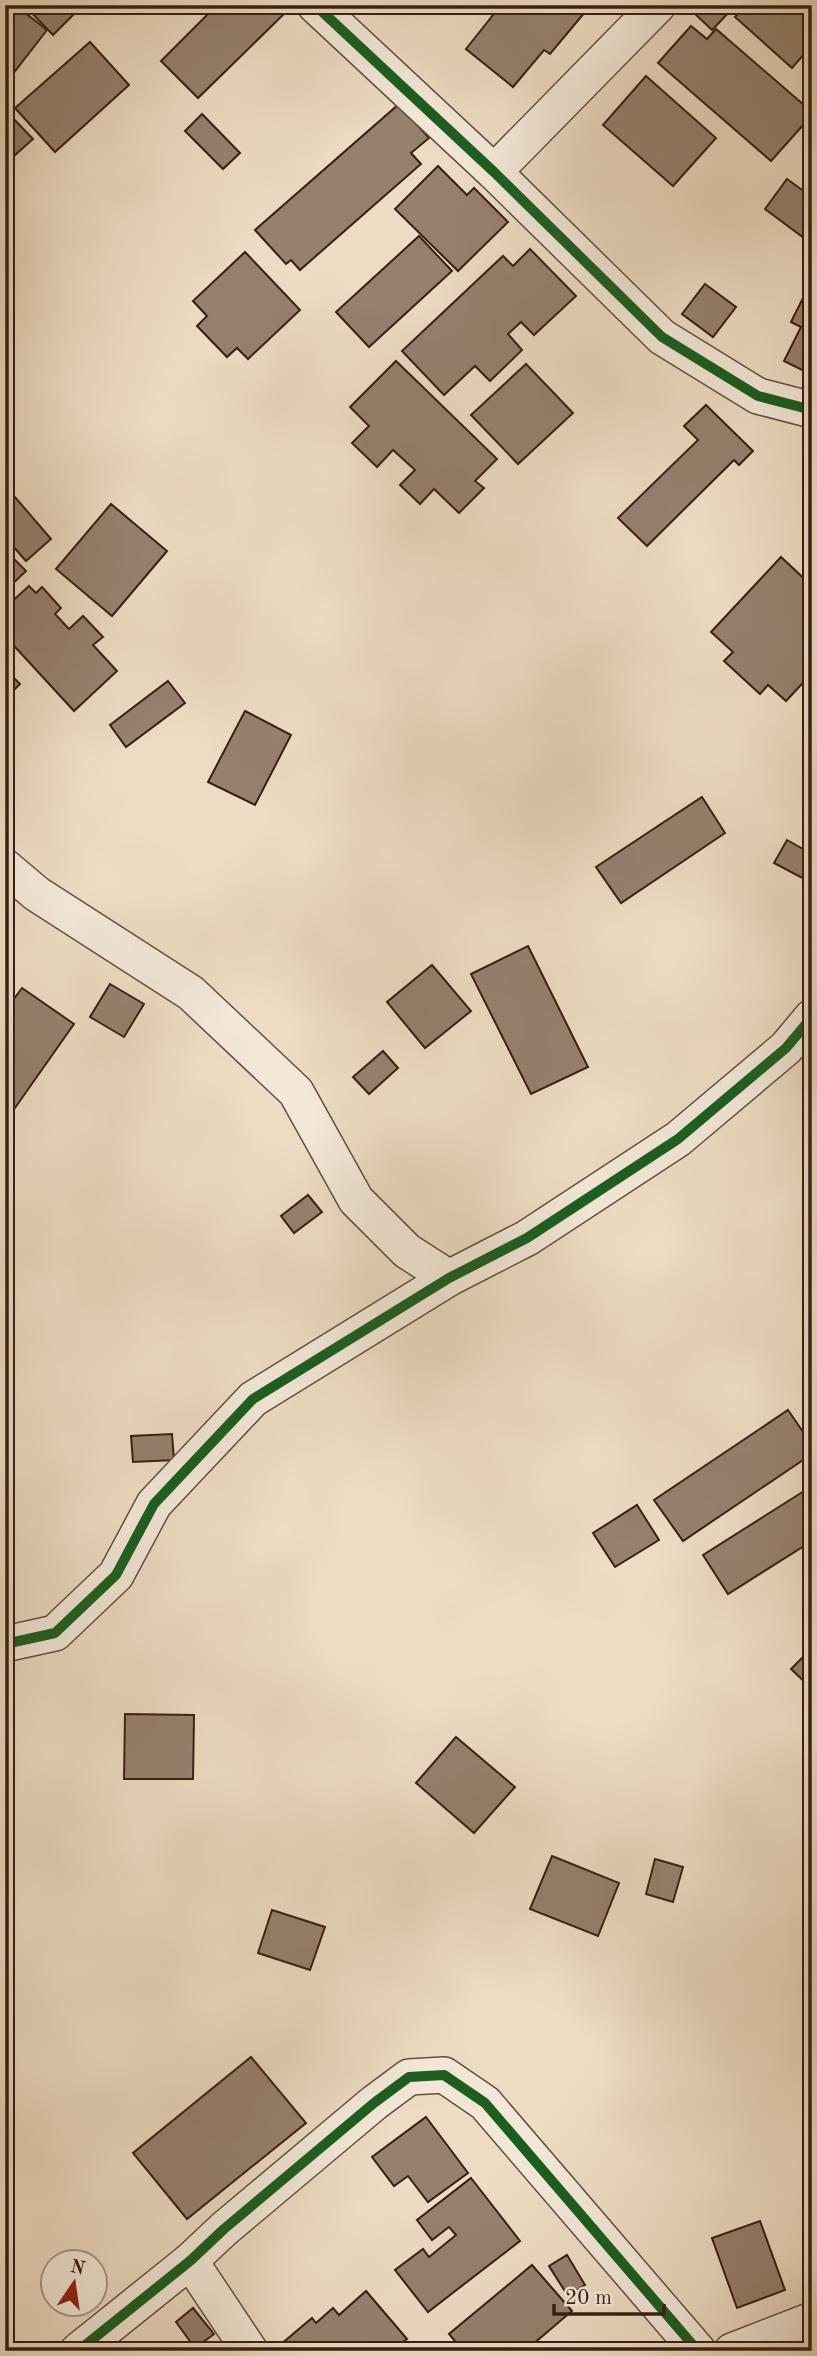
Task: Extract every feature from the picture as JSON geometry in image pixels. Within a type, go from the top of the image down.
[{"type":"street","points":[[315,5],[494,172],[662,337],[758,396],[812,410]]},
{"type":"street","points":[[494,172],[658,5]]},
{"type":"street","points":[[5,867],[37,894],[191,993],[296,1092],[356,1200],[407,1251],[449,1278]]},
{"type":"street","points":[[5,1644],[55,1633],[116,1575],[154,1504],[253,1399],[449,1278],[527,1238],[678,1139],[786,1048],[812,1017]]},
{"type":"street","points":[[78,2351],[190,2261],[224,2229],[374,2103],[409,2077],[444,2075],[485,2103],[698,2351]]},
{"type":"street","points":[[190,2261],[250,2351]]},
{"type":"street","points":[[732,2351],[812,2320]]},
{"type":"building","points":[[5,5],[15,5],[47,30],[5,84]]},
{"type":"building","points":[[24,5],[83,5],[53,35]]},
{"type":"building","points":[[217,5],[280,5],[286,12],[198,98],[161,61]]},
{"type":"building","points":[[501,5],[577,5],[585,12],[550,54],[544,50],[513,87],[466,49]]},
{"type":"building","points":[[698,5],[736,5],[712,30],[692,11]]},
{"type":"building","points":[[746,5],[812,5],[812,45],[792,68],[735,17]]},
{"type":"building","points":[[691,26],[707,39],[716,29],[812,112],[771,161],[658,63]]},
{"type":"building","points":[[90,42],[129,85],[55,152],[15,108]]},
{"type":"building","points":[[646,76],[716,138],[673,186],[603,125]]},
{"type":"building","points":[[399,104],[429,138],[411,153],[421,164],[300,270],[291,260],[286,264],[255,230]]},
{"type":"building","points":[[8,113],[33,139],[15,155],[5,144],[5,116]]},
{"type":"building","points":[[202,114],[240,153],[223,169],[185,131]]},
{"type":"building","points":[[438,166],[467,195],[474,188],[508,222],[458,271],[395,209]]},
{"type":"building","points":[[787,179],[812,197],[812,244],[765,209]]},
{"type":"building","points":[[419,236],[452,271],[369,347],[336,312]]},
{"type":"building","points":[[530,249],[576,296],[534,335],[521,322],[508,334],[522,350],[490,381],[475,366],[444,395],[402,351],[503,256],[513,266]]},
{"type":"building","points":[[245,252],[300,310],[248,359],[237,348],[227,357],[197,326],[207,316],[193,301]]},
{"type":"building","points":[[705,284],[736,307],[713,337],[682,314]]},
{"type":"building","points":[[803,298],[812,303],[812,375],[784,361],[801,327],[791,322]]},
{"type":"building","points":[[396,361],[497,459],[475,481],[484,488],[459,513],[434,489],[420,504],[400,485],[415,470],[393,450],[377,467],[352,443],[369,426],[350,407]]},
{"type":"building","points":[[526,364],[573,413],[518,464],[471,415]]},
{"type":"building","points":[[706,405],[753,451],[739,465],[734,460],[647,546],[618,518],[698,440],[684,426]]},
{"type":"building","points":[[8,489],[51,539],[26,561],[5,537],[5,491]]},
{"type":"building","points":[[111,504],[167,551],[112,616],[56,569]]},
{"type":"building","points":[[5,550],[26,571],[5,591]]},
{"type":"building","points":[[781,557],[812,586],[812,673],[786,701],[768,685],[760,694],[724,661],[733,652],[711,632]]},
{"type":"building","points":[[29,586],[36,593],[42,587],[61,608],[55,614],[69,629],[83,616],[103,637],[93,645],[117,671],[74,711],[5,636],[5,608]]},
{"type":"building","points":[[5,659],[14,668],[9,673],[20,684],[5,699]]},
{"type":"building","points":[[168,681],[185,703],[126,747],[110,725]]},
{"type":"building","points":[[245,711],[291,735],[255,805],[208,782]]},
{"type":"building","points":[[702,797],[725,833],[621,903],[596,867]]},
{"type":"building","points":[[787,840],[812,854],[812,874],[808,881],[774,863]]},
{"type":"building","points":[[528,946],[588,1067],[531,1094],[471,974]]},
{"type":"building","points":[[432,965],[471,1011],[425,1048],[387,1002]]},
{"type":"building","points":[[110,984],[144,1004],[124,1037],[90,1017]]},
{"type":"building","points":[[22,988],[74,1024],[10,1115],[5,1112],[5,1011]]},
{"type":"building","points":[[383,1051],[398,1068],[369,1094],[353,1077]]},
{"type":"building","points":[[308,1195],[322,1212],[294,1233],[281,1216]]},
{"type":"building","points":[[788,1410],[812,1445],[812,1454],[683,1541],[654,1500]]},
{"type":"building","points":[[172,1434],[174,1460],[133,1462],[131,1436]]},
{"type":"building","points":[[812,1486],[812,1541],[728,1594],[703,1555]]},
{"type":"building","points":[[637,1505],[659,1540],[615,1567],[593,1533]]},
{"type":"building","points":[[812,1648],[812,1689],[791,1669]]},
{"type":"building","points":[[125,1714],[194,1715],[193,1779],[124,1779]]},
{"type":"building","points":[[456,1737],[515,1787],[474,1833],[416,1783]]},
{"type":"building","points":[[552,1856],[619,1883],[598,1936],[530,1909]]},
{"type":"building","points":[[655,1859],[683,1867],[673,1902],[646,1894]]},
{"type":"building","points":[[272,1910],[325,1927],[310,1970],[258,1953]]},
{"type":"building","points":[[251,2057],[306,2123],[187,2219],[133,2153]]},
{"type":"building","points":[[426,2117],[468,2173],[428,2202],[408,2176],[394,2186],[372,2157]]},
{"type":"building","points":[[471,2178],[520,2241],[428,2312],[395,2270],[423,2249],[429,2257],[456,2235],[449,2227],[432,2240],[417,2220]]},
{"type":"building","points":[[760,2221],[785,2290],[737,2308],[712,2238]]},
{"type":"building","points":[[567,2255],[585,2285],[568,2296],[549,2266]]},
{"type":"building","points":[[532,2265],[572,2311],[525,2351],[463,2351],[449,2334]]},
{"type":"building","points":[[366,2291],[407,2339],[393,2351],[284,2351],[280,2345],[312,2318],[316,2323],[333,2308],[339,2315]]},
{"type":"building","points":[[193,2308],[214,2334],[195,2348],[176,2322]]},
{"type":"cycle path","points":[[315,5],[494,172],[662,337],[758,396],[812,410]]},
{"type":"cycle path","points":[[5,1644],[55,1633],[116,1575],[154,1504],[253,1399],[449,1278],[527,1238],[678,1139],[786,1048],[812,1017]]},
{"type":"cycle path","points":[[78,2351],[190,2261],[224,2229],[374,2103],[409,2077],[444,2075],[485,2103],[698,2351]]}]
